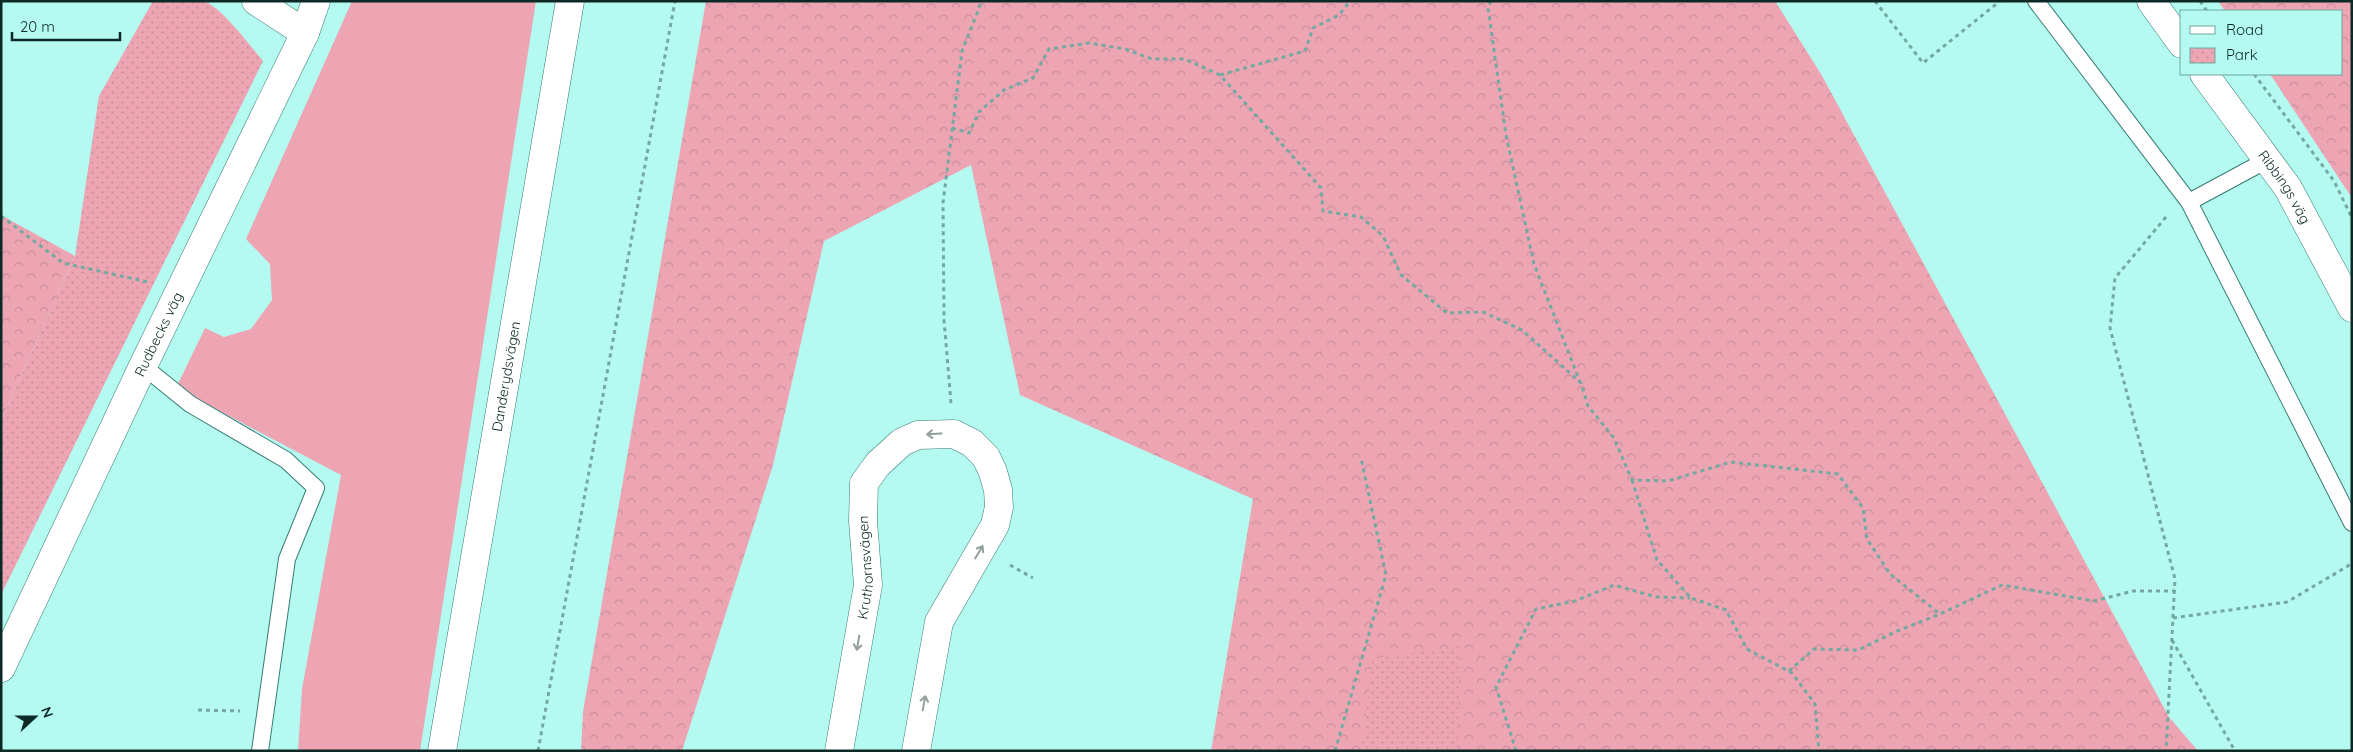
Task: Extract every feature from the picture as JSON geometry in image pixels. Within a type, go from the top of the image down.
[{"type":"street","points":[[256,1],[306,33]]},
{"type":"street","name":"Rudbecks väg","points":[[1,668],[142,366],[306,33],[316,1]]},
{"type":"street","name":"Danderydsvägen","points":[[442,751],[570,1]]},
{"type":"street","points":[[2151,1],[2180,41]]},
{"type":"street","name":"Ribbings väg","points":[[2205,75],[2288,188],[2352,308]]},
{"type":"street","points":[[916,751],[939,622],[995,525],[999,507],[998,490],[986,457],[972,443],[954,434]]},
{"type":"street","name":"Kruthornsvägen","points":[[839,751],[868,585],[863,521],[864,483],[878,464],[902,442],[918,435],[954,434]]},
{"type":"lane","points":[[2036,1],[2189,202],[2352,523]]},
{"type":"lane","points":[[2189,202],[2267,160]]},
{"type":"lane","points":[[142,366],[190,404],[286,460],[316,488],[287,559],[260,751]]},
{"type":"path","points":[[538,751],[674,1]]},
{"type":"path","points":[[954,434],[944,310],[943,203],[962,51],[982,1]]},
{"type":"path","points":[[1220,75],[1305,51],[1313,28],[1339,15],[1350,1]]},
{"type":"path","points":[[1491,1],[1488,8],[1506,134],[1534,264],[1581,383],[1588,406],[1614,438],[1632,480],[1657,560],[1691,598]]},
{"type":"path","points":[[1875,1],[1923,63],[2000,1]]},
{"type":"path","points":[[952,128],[969,133],[979,112],[1004,90],[1033,78],[1049,49],[1089,43],[1125,49],[1152,59],[1185,59],[1220,75],[1321,188],[1323,211],[1361,217],[1383,236],[1402,275],[1448,313],[1483,312],[1522,330],[1581,383]]},
{"type":"path","points":[[2255,75],[2334,181],[2352,218]]},
{"type":"path","points":[[2166,751],[2175,579],[2110,328],[2115,278],[2162,220],[2189,202]]},
{"type":"path","points":[[1,216],[64,263],[181,289]]},
{"type":"path","points":[[1335,751],[1386,575],[1361,458]]},
{"type":"path","points":[[1632,480],[1668,481],[1731,462],[1838,474],[1864,508],[1867,539],[1890,574],[1940,614]]},
{"type":"path","points":[[2173,618],[2287,602],[2352,562]]},
{"type":"path","points":[[1516,751],[1496,687],[1536,609],[1575,601],[1614,585],[1656,597],[1691,598],[1726,610],[1747,649],[1789,671],[1815,704],[1820,751]]},
{"type":"path","points":[[1789,671],[1814,649],[1858,650],[2002,585],[2094,601],[2133,591],[2175,591]]},
{"type":"path","points":[[2171,639],[2235,751]]},
{"type":"path","points":[[198,710],[266,711]]},
{"type":"green space","points":[[153,1],[203,1],[210,4],[235,27],[263,61],[1,595],[1,420],[75,256],[99,96]]},
{"type":"green space","points":[[352,1],[536,1],[420,751],[298,751],[302,689],[341,475],[176,388],[205,328],[224,337],[251,329],[272,300],[270,264],[246,239]]},
{"type":"green space","points":[[706,1],[1775,1],[1821,74],[2169,717],[2198,751],[1211,751],[1253,499],[1020,395],[971,165],[824,241],[773,465],[682,751],[581,751],[583,712]]},
{"type":"green space","points":[[2218,1],[2352,1],[2352,198],[2271,75],[2343,75],[2343,10],[2224,10]]},
{"type":"green space","points":[[1,215],[75,256],[1,420]]},
{"type":"green space","points":[[1460,647],[1457,751],[1361,751],[1373,658]]}]
